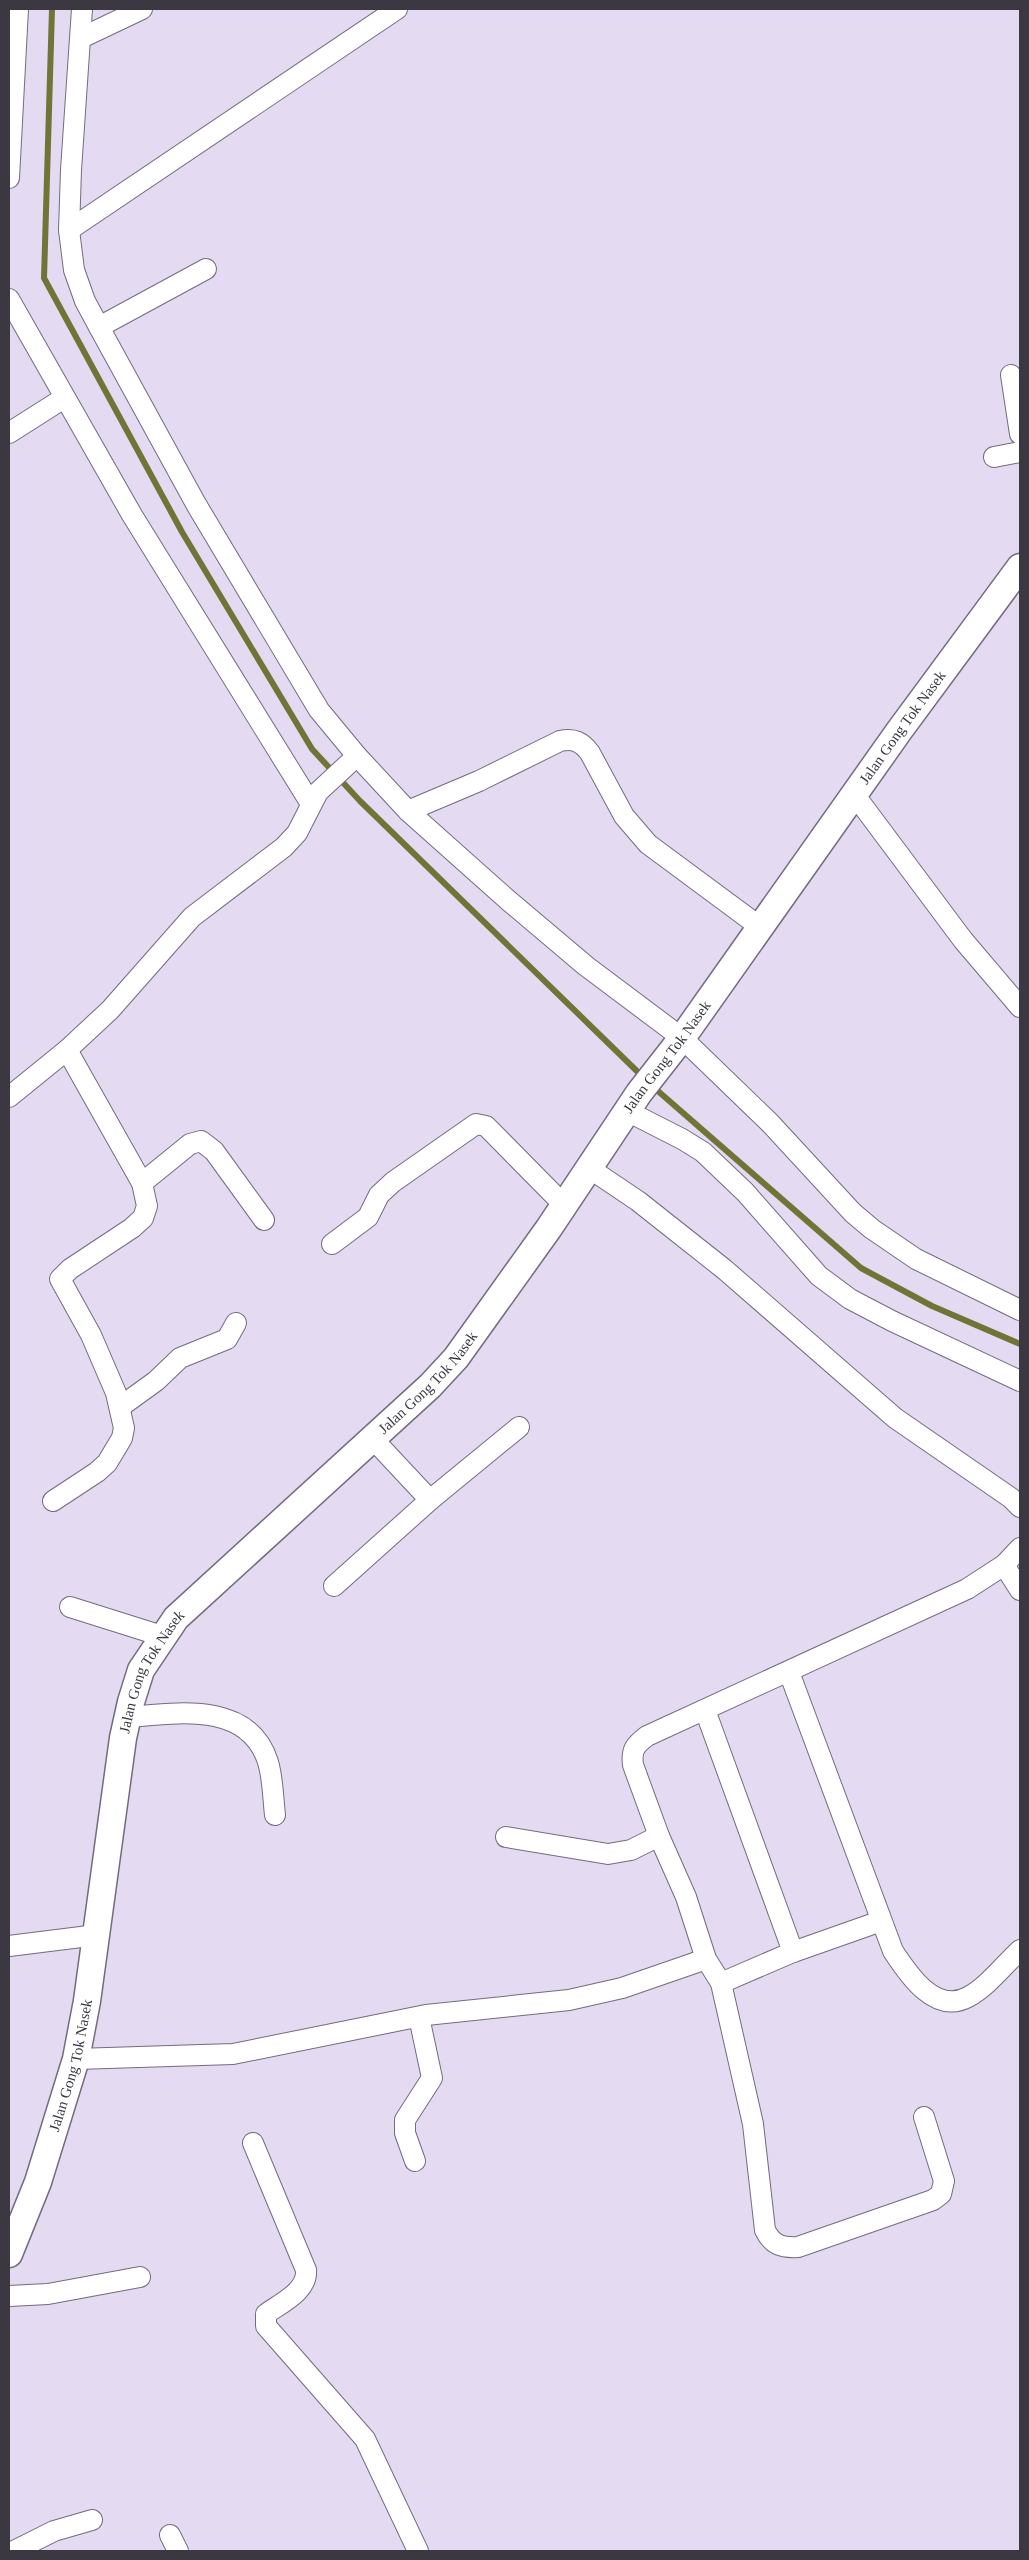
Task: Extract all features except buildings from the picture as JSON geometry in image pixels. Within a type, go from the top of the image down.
[{"type":"main road","name":"Jalan Gong Tok Nasek","points":[[9,2254],[38,2182],[76,2059],[88,2000],[128,1717],[141,1670],[162,1636],[176,1618],[373,1439],[456,1358],[564,1205],[633,1102],[1020,567]]},
{"type":"street","points":[[9,178],[11,95],[18,9]]},
{"type":"street","points":[[82,9],[71,170],[70,230],[74,270],[99,327],[196,504],[319,710],[354,758],[408,812],[509,902],[678,1042],[770,1123],[853,1214],[916,1259],[1020,1310]]},
{"type":"street","points":[[81,38],[142,9]]},
{"type":"street","points":[[70,230],[397,9]]},
{"type":"street","points":[[99,327],[206,269]]},
{"type":"street","points":[[9,300],[132,515],[315,798]]},
{"type":"street","points":[[1012,375],[1020,434]]},
{"type":"street","points":[[9,432],[64,398]]},
{"type":"street","points":[[994,457],[1020,452]]},
{"type":"street","points":[[408,812],[479,781],[560,740],[569,739],[577,741],[584,745],[590,753],[624,816],[648,844],[760,927]]},
{"type":"street","points":[[9,1097],[67,1050],[116,1004],[192,917],[284,847],[297,833],[315,798],[354,758]]},
{"type":"street","points":[[854,794],[963,940],[1020,1006]]},
{"type":"street","points":[[52,1501],[108,1463],[122,1438],[124,1428],[120,1407],[91,1335],[60,1279],[70,1269],[132,1228],[143,1218],[147,1206],[142,1183],[67,1050]]},
{"type":"street","points":[[633,1102],[682,1139],[703,1152],[744,1192],[820,1276],[850,1299],[892,1321],[1020,1381]]},
{"type":"street","points":[[332,1244],[368,1217],[379,1195],[393,1182],[476,1124],[486,1126],[564,1205]]},
{"type":"street","points":[[142,1183],[190,1144],[201,1141],[214,1150],[264,1220]]},
{"type":"street","points":[[589,1168],[638,1201],[724,1269],[895,1418],[1011,1498],[1020,1507]]},
{"type":"street","points":[[120,1407],[151,1385],[180,1358],[227,1339],[236,1323]]},
{"type":"street","points":[[334,1586],[430,1500],[519,1427]]},
{"type":"street","points":[[373,1439],[430,1500]]},
{"type":"street","points":[[924,2117],[944,2181],[941,2194],[932,2200],[798,2247],[776,2245],[768,2239],[765,2230],[752,2124],[721,1983],[706,1959],[686,1897],[659,1836],[633,1765],[631,1753],[636,1744],[647,1736],[967,1589],[1004,1566],[1020,1548]]},
{"type":"street","points":[[1004,1566],[1020,1590]]},
{"type":"street","points":[[70,1607],[162,1636]]},
{"type":"street","points":[[789,1672],[881,1921],[893,1951],[906,1971],[930,1994],[942,1999],[958,2001],[969,1997],[1020,1950]]},
{"type":"street","points":[[705,1710],[792,1952]]},
{"type":"street","points":[[128,1717],[202,1712],[232,1721],[244,1727],[260,1746],[268,1761],[275,1815]]},
{"type":"street","points":[[506,1837],[608,1854],[631,1850],[659,1836]]},
{"type":"street","points":[[721,1983],[792,1952],[881,1921]]},
{"type":"street","points":[[9,1946],[96,1935]]},
{"type":"street","points":[[76,2059],[233,2054],[419,2017],[569,2000],[622,1988],[706,1959]]},
{"type":"street","points":[[416,2161],[405,2133],[405,2120],[432,2078],[419,2017]]},
{"type":"street","points":[[253,2143],[304,2262],[307,2279],[303,2287],[266,2314],[266,2326],[365,2439],[418,2551]]},
{"type":"street","points":[[9,2296],[48,2294],[140,2277]]},
{"type":"street","points":[[14,2551],[54,2531],[92,2520]]},
{"type":"waterway","points":[[52,9],[44,278],[182,532],[312,749],[360,801],[644,1078]]},
{"type":"waterway","points":[[651,1085],[861,1268],[932,1306],[1020,1344]]}]
